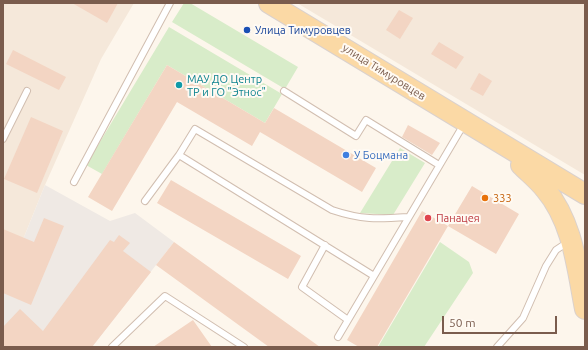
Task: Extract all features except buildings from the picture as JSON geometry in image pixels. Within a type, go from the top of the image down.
[{"type":"main road","name":"улица Тимуровцев","points":[[268,3],[498,143],[585,194]]},
{"type":"main road","name":"улица Тимуровцев","points":[[498,143],[546,189],[563,216],[578,235],[585,309]]},
{"type":"lane","points":[[74,182],[170,3]]},
{"type":"lane","points":[[3,139],[27,91]]},
{"type":"lane","points":[[284,92],[356,136],[366,120],[439,166]]},
{"type":"lane","points":[[338,336],[465,123]]},
{"type":"lane","points":[[144,201],[179,155],[195,129],[332,210],[353,217],[375,219],[408,218]]},
{"type":"lane","points":[[179,155],[374,276]]},
{"type":"lane","points":[[498,347],[523,318],[546,266],[556,250],[578,235]]},
{"type":"lane","points":[[325,245],[302,287],[348,320]]},
{"type":"lane","points":[[112,347],[165,296],[244,347]]},
{"type":"shaded area","points":[[3,3],[134,3],[101,59],[45,185],[3,289]]},
{"type":"shaded area","points":[[297,3],[585,3],[585,175]]},
{"type":"shaded area","points":[[45,185],[110,221],[135,213],[174,242],[92,347],[3,347],[3,289]]},
{"type":"green space","points":[[184,3],[190,3],[298,67],[285,89],[172,22]]},
{"type":"green space","points":[[169,27],[282,94],[265,123],[167,65],[102,174],[86,165]]},
{"type":"green space","points":[[400,148],[425,163],[393,215],[360,213]]},
{"type":"green space","points":[[440,242],[469,262],[473,273],[424,347],[378,347]]},
{"type":"place","name":"Улица Тимуровцев","points":[[247,30]]},
{"type":"place","name":"МАУ ДО Центр ТР и ГО \"Этнос\"","points":[[179,85]]},
{"type":"place","name":"У Боцмана","points":[[346,155]]},
{"type":"place","name":"333","points":[[485,198]]},
{"type":"place","name":"Панацея","points":[[428,218]]}]
